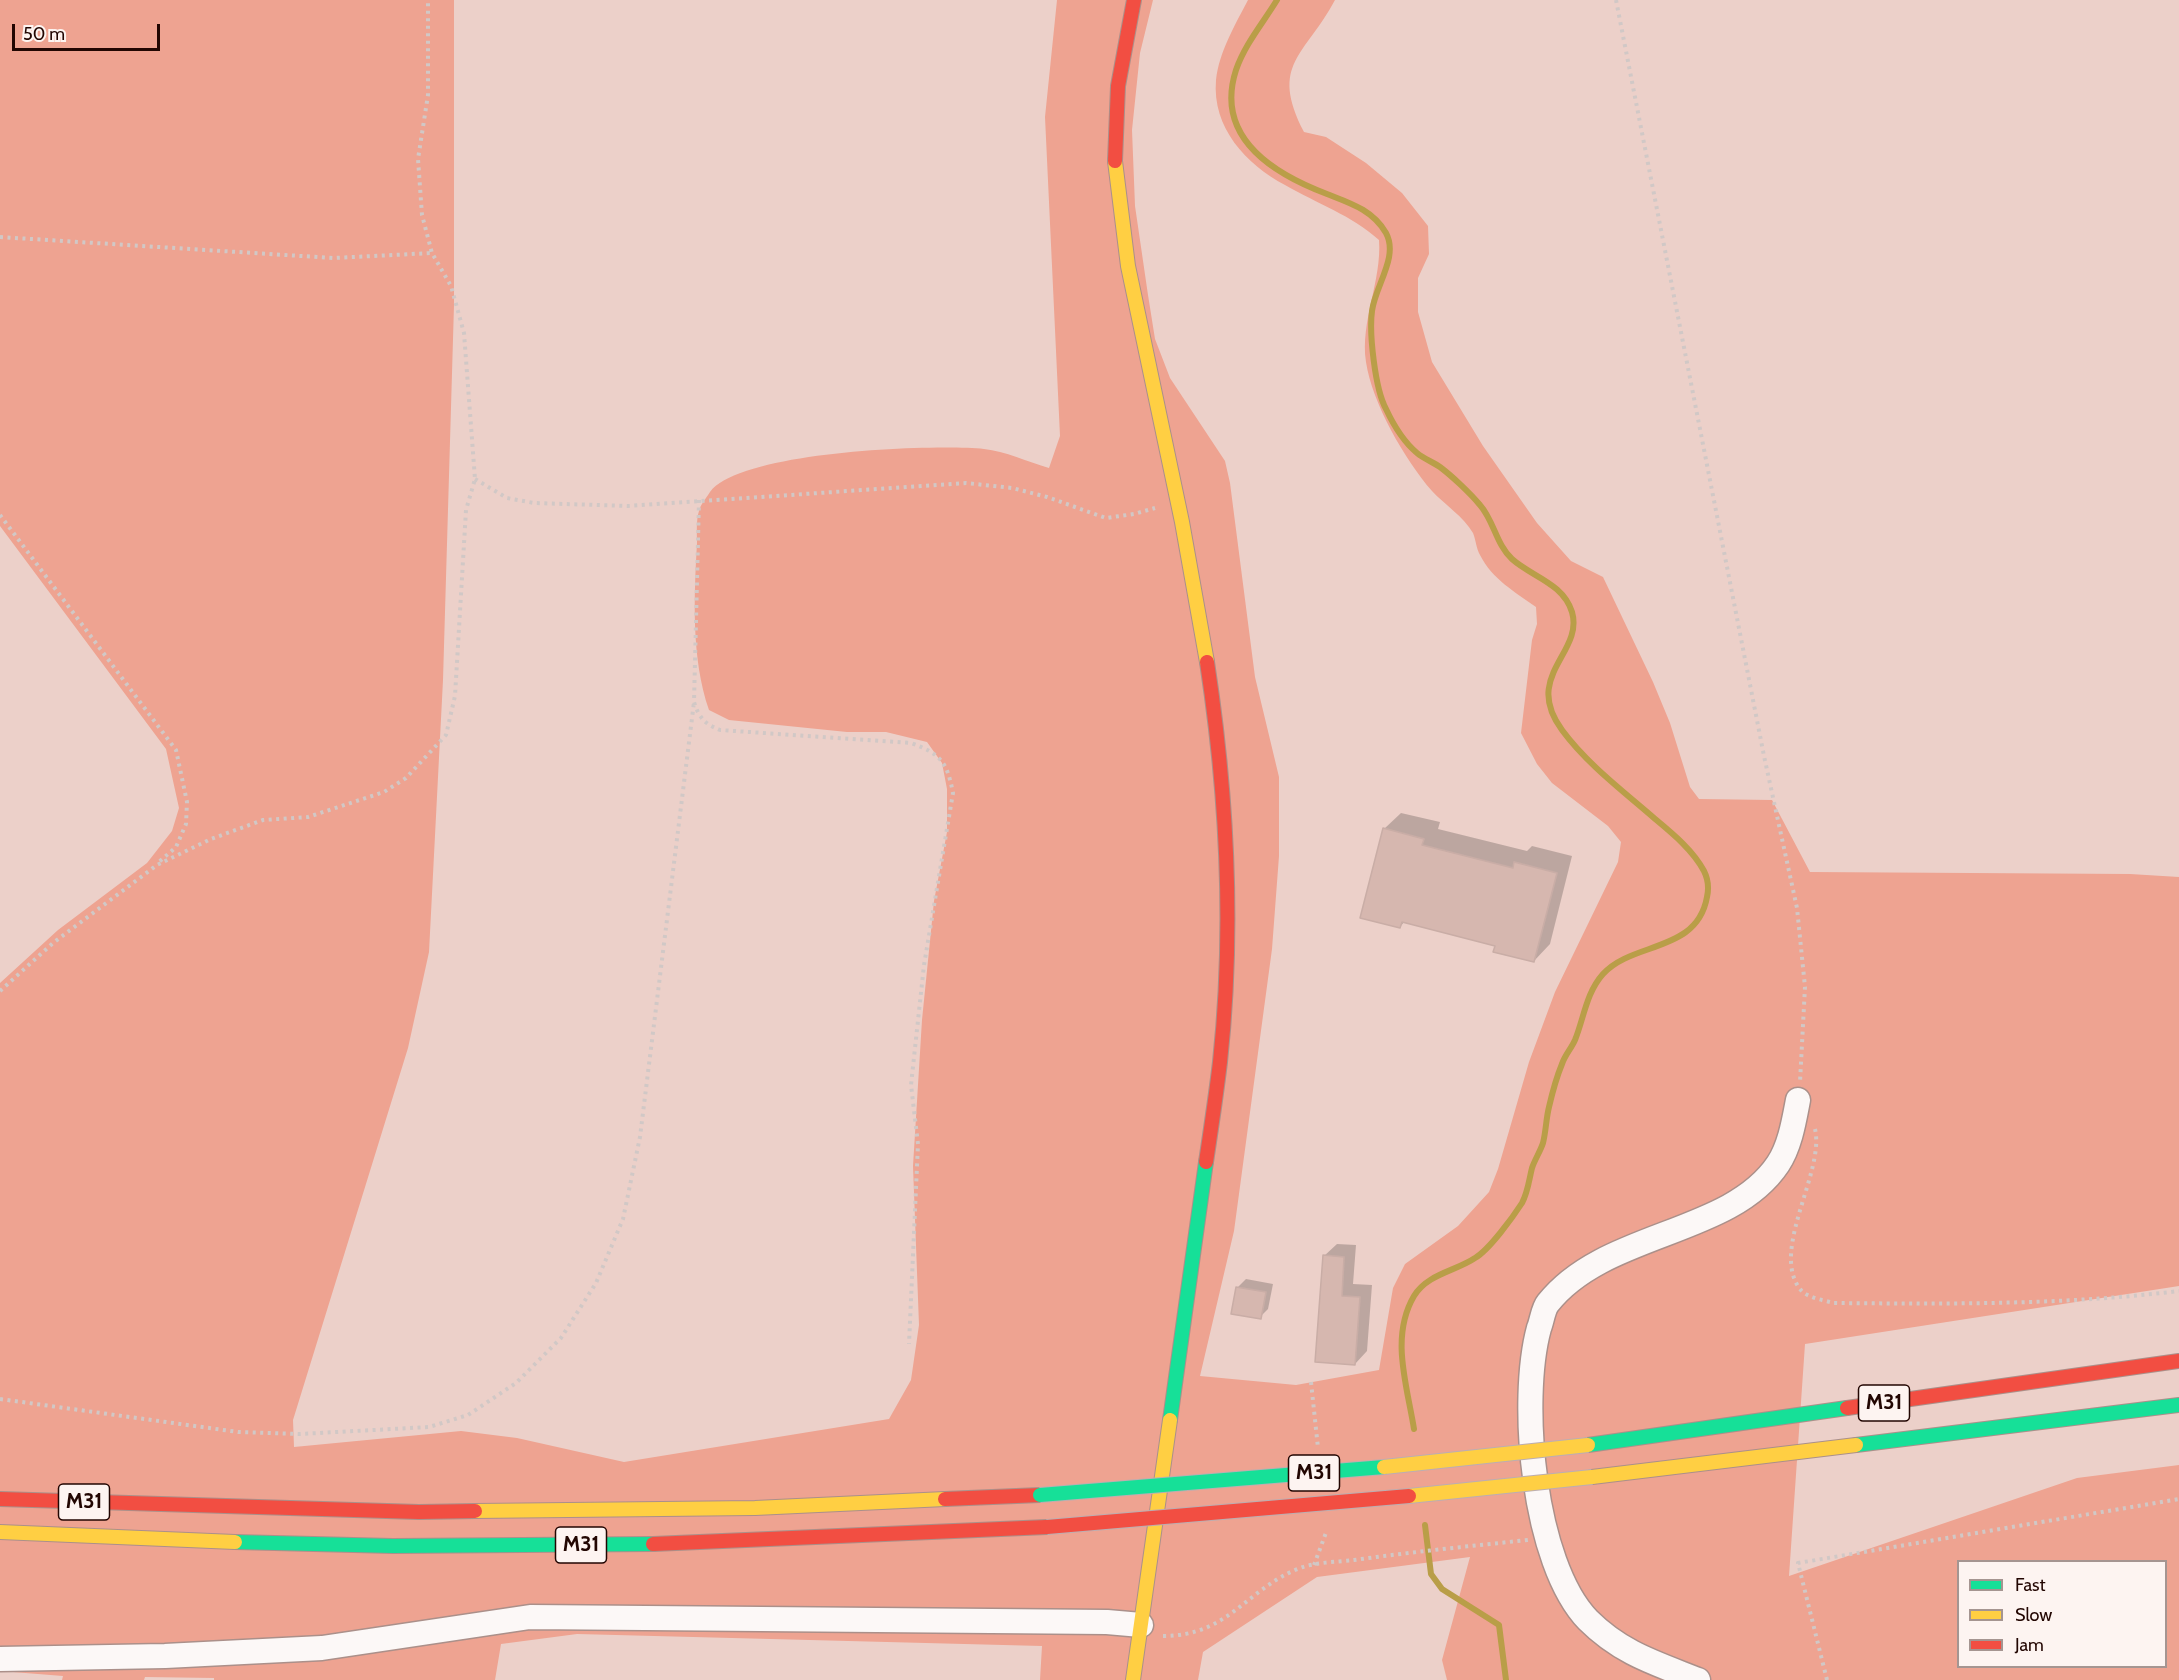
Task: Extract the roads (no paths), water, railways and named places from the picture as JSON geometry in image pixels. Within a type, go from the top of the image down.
[{"type":"main road","points":[[1134,0],[1116,94],[1115,170],[1124,248],[1178,501],[1203,634],[1215,720],[1227,879],[1225,999],[1208,1162],[1134,1680]]},
{"type":"main road","name":"M31","points":[[0,1499],[203,1507],[431,1512],[756,1508],[1040,1495],[1339,1471],[1588,1445],[2179,1361]]},
{"type":"main road","name":"M31","points":[[0,1532],[205,1542],[438,1546],[848,1538],[1047,1527],[1305,1507],[1592,1478],[2179,1406]]},
{"type":"street","points":[[1698,1680],[1624,1651],[1587,1619],[1564,1587],[1546,1539],[1541,1517],[1531,1418],[1532,1356],[1546,1304],[1577,1276],[1637,1242],[1708,1217],[1747,1196],[1778,1164],[1790,1137],[1798,1100]]},
{"type":"street","points":[[0,1659],[165,1656],[322,1648],[530,1617],[1107,1622],[1140,1631]]},
{"type":"waterway","points":[[1277,0],[1249,42],[1236,70],[1231,94],[1233,115],[1241,134],[1253,150],[1269,164],[1307,186],[1360,208],[1375,218],[1386,233],[1390,252],[1374,301],[1371,333],[1379,388],[1389,415],[1399,433],[1412,449],[1445,471],[1480,505],[1502,546],[1512,559],[1554,587],[1568,602],[1572,612],[1573,627],[1570,640],[1551,680],[1548,695],[1551,711],[1562,730],[1583,754],[1688,849],[1704,871],[1708,884],[1707,897],[1701,915],[1691,928],[1678,937],[1630,956],[1616,964],[1597,981],[1589,997],[1575,1040],[1560,1069],[1549,1107],[1543,1143],[1532,1168],[1524,1199],[1513,1216],[1481,1254],[1426,1283],[1414,1296],[1407,1312],[1402,1344],[1402,1361],[1414,1429]]},
{"type":"waterway","points":[[1425,1525],[1431,1574],[1442,1589],[1499,1625],[1506,1680]]}]
